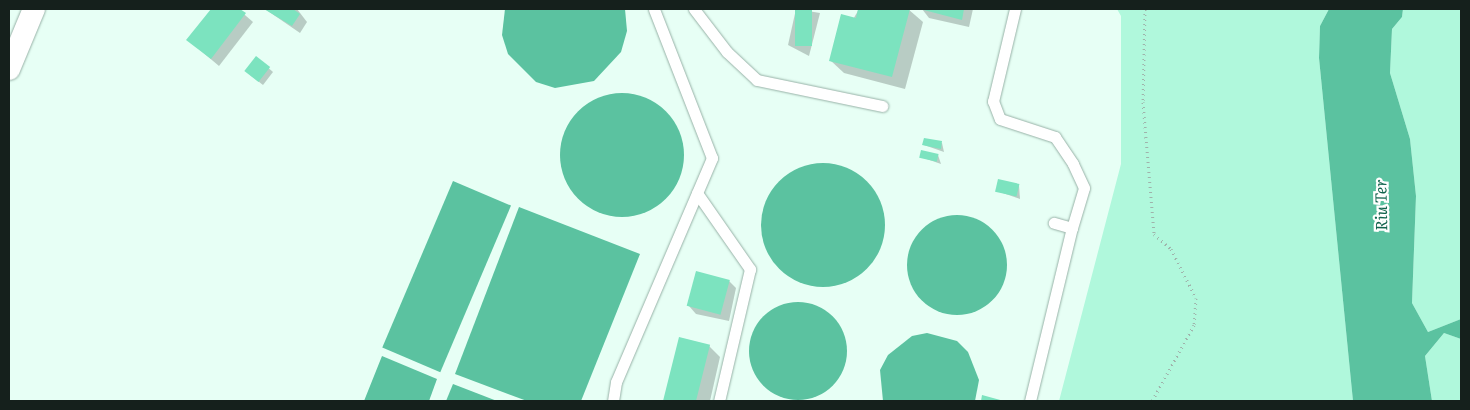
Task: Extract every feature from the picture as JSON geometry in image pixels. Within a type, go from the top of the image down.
[{"type":"street","points":[[9,69],[34,9]]},
{"type":"lane","points":[[613,401],[616,382],[712,158],[654,9]]},
{"type":"lane","points":[[694,9],[727,52],[757,80],[882,106]]},
{"type":"lane","points":[[1016,9],[993,101],[1000,119],[1055,137],[1073,164],[1084,188],[1072,228],[1030,401]]},
{"type":"lane","points":[[697,194],[750,269],[719,401]]},
{"type":"lane","points":[[1054,223],[1072,228]]},
{"type":"path","points":[[1145,9],[1143,102],[1154,234],[1171,249],[1196,298],[1194,325],[1152,401]]},
{"type":"shaded area","points":[[1117,9],[1329,9],[1320,26],[1319,58],[1353,401],[1059,401],[1121,164],[1121,16]]},
{"type":"shaded area","points":[[1403,9],[1461,9],[1461,319],[1428,332],[1412,303],[1416,196],[1410,139],[1390,73],[1392,29],[1402,17]]},
{"type":"shaded area","points":[[1444,333],[1461,339],[1461,401],[1432,401],[1425,356]]},
{"type":"water","points":[[505,9],[625,9],[627,31],[621,52],[594,81],[555,88],[536,82],[508,54],[502,35]]},
{"type":"water","name":"Riu Ter","points":[[1329,9],[1403,9],[1402,17],[1392,29],[1390,73],[1410,139],[1416,196],[1412,303],[1428,332],[1461,319],[1461,339],[1444,333],[1425,356],[1432,401],[1353,401],[1319,58],[1320,26]]},
{"type":"water","points":[[622,93],[646,98],[666,111],[679,131],[684,155],[679,179],[666,199],[646,212],[622,217],[598,212],[578,199],[565,179],[560,155],[565,131],[578,111],[598,98]]},
{"type":"water","points":[[823,163],[847,168],[867,181],[880,201],[885,225],[880,249],[867,269],[847,282],[823,287],[799,282],[779,269],[766,249],[761,225],[766,201],[779,181],[799,168]]},
{"type":"water","points":[[453,181],[511,206],[440,372],[382,348]]},
{"type":"water","points":[[519,207],[640,254],[581,401],[527,401],[455,374]]},
{"type":"water","points":[[957,215],[976,219],[992,230],[1003,246],[1007,265],[1003,284],[992,300],[976,311],[957,315],[938,311],[922,300],[911,284],[907,265],[911,246],[922,230],[938,219]]},
{"type":"water","points":[[798,302],[817,306],[833,316],[843,332],[847,351],[843,370],[833,386],[817,396],[798,400],[779,396],[763,386],[753,370],[749,351],[753,332],[763,316],[779,306]]},
{"type":"water","points":[[927,333],[957,341],[968,352],[979,380],[975,401],[883,401],[880,370],[888,355],[912,336]]},
{"type":"water","points":[[382,356],[437,379],[429,401],[364,401]]},
{"type":"water","points":[[453,384],[497,401],[446,401]]},
{"type":"building","points":[[211,9],[240,9],[246,13],[211,59],[186,40]]},
{"type":"building","points":[[264,9],[293,9],[300,14],[292,26]]},
{"type":"building","points":[[795,9],[812,9],[812,46],[795,46]]},
{"type":"building","points":[[858,9],[910,9],[892,77],[829,61],[841,14],[856,18]]},
{"type":"building","points":[[920,9],[964,9],[962,20]]},
{"type":"building","points":[[256,56],[270,67],[258,82],[244,71]]},
{"type":"building","points":[[924,138],[942,141],[941,149],[922,145]]},
{"type":"building","points":[[921,150],[939,154],[937,162],[919,158]]},
{"type":"building","points":[[998,179],[1019,184],[1017,197],[995,192]]},
{"type":"building","points":[[696,271],[730,280],[720,315],[687,306]]},
{"type":"building","points":[[679,337],[710,345],[696,401],[663,401]]},
{"type":"building","points":[[982,395],[1004,401],[981,401]]}]
